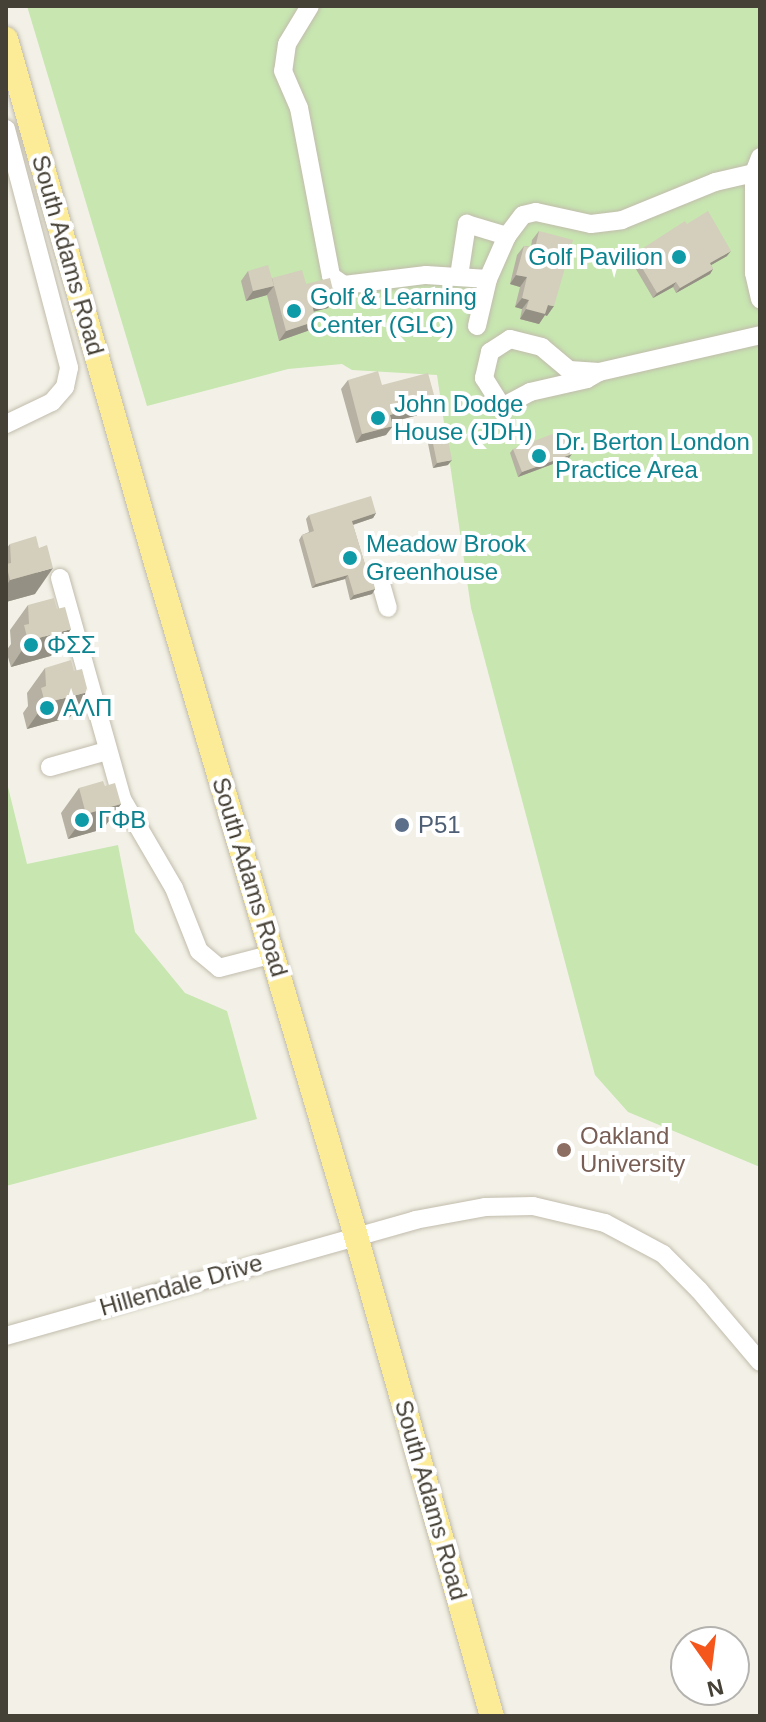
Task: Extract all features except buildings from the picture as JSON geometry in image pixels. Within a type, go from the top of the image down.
[{"type":"main road","name":"South Adams Road","points":[[6,39],[356,1236],[492,1716]]},
{"type":"street","points":[[310,6],[287,44],[283,71],[299,108],[331,276],[344,285],[426,275],[488,279]]},
{"type":"street","points":[[6,129],[69,368],[65,387],[52,402],[6,424]]},
{"type":"street","points":[[477,326],[488,279],[507,236],[518,220],[529,213],[601,224],[622,220],[757,165],[754,273],[760,299]]},
{"type":"street","points":[[459,276],[467,224],[507,236]]},
{"type":"street","points":[[599,372],[587,379],[530,392],[502,407],[484,378],[490,352],[510,339],[542,347],[569,370],[599,372],[760,335]]},
{"type":"street","points":[[379,577],[388,608]]},
{"type":"street","points":[[60,578],[107,751],[127,810],[174,888],[204,958],[214,967],[223,968],[273,954]]},
{"type":"street","points":[[50,767],[107,751]]},
{"type":"street","name":"Hillendale Drive","points":[[6,1336],[356,1236],[485,1207],[533,1206],[605,1223],[652,1247],[681,1270],[723,1317]]},
{"type":"street","points":[[723,1317],[760,1341]]},
{"type":"street","points":[[723,1317],[760,1362]]},
{"type":"green space","points":[[27,6],[760,6],[760,1167],[628,1112],[595,1075],[471,608],[437,375],[352,370],[342,364],[288,369],[147,406]]},
{"type":"green space","points":[[6,779],[27,864],[118,845],[135,932],[185,993],[227,1011],[257,1119],[6,1186]]},
{"type":"place","name":"Golf Pavilion","points":[[679,257]]},
{"type":"place","name":"Golf & Learning Center (GLC)","points":[[294,311]]},
{"type":"place","name":"John Dodge House (JDH)","points":[[378,418]]},
{"type":"place","name":"Dr. Berton London Practice Area","points":[[539,456]]},
{"type":"place","name":"Meadow Brook Greenhouse","points":[[350,558]]},
{"type":"place","name":"ΦΣΣ","points":[[31,645]]},
{"type":"place","name":"AΛΠ","points":[[47,708]]},
{"type":"place","name":"ΓΦB","points":[[82,820]]},
{"type":"place","name":"P51","points":[[402,825]]},
{"type":"place","name":"Oakland University","points":[[564,1150]]}]
